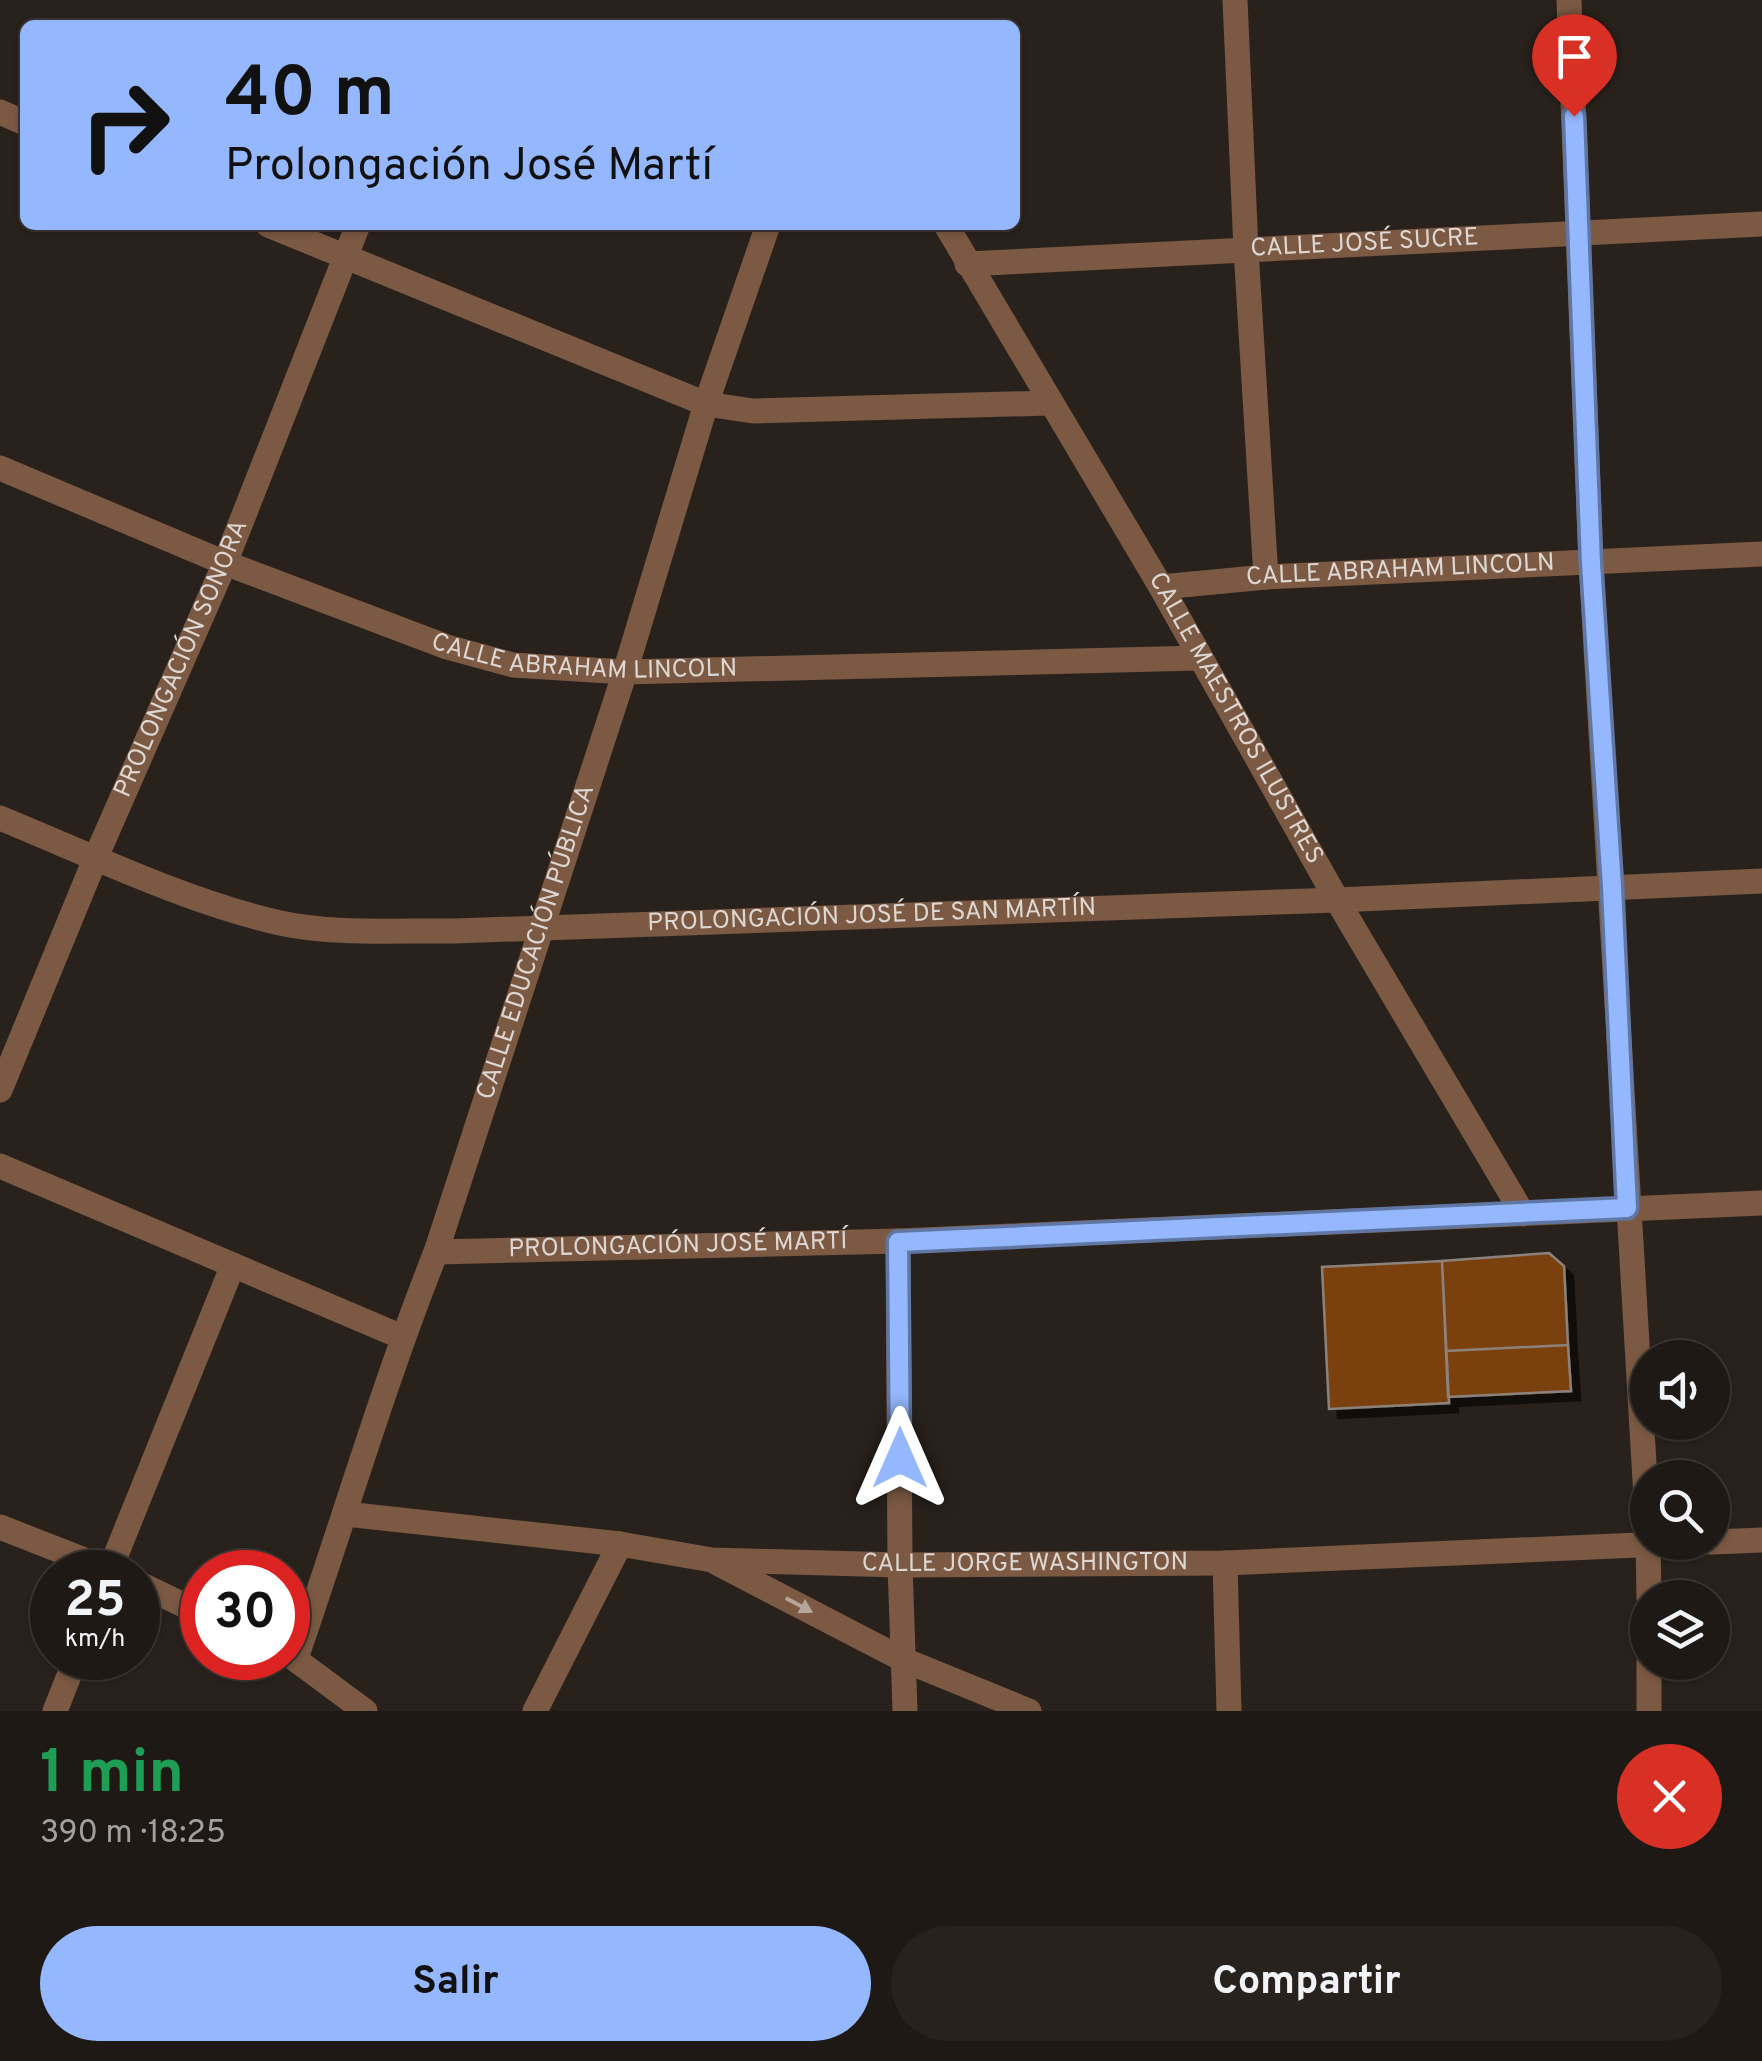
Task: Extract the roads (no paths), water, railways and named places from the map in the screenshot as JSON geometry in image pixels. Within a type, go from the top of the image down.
[{"type":"street","points":[[1235,0],[1266,577]]},
{"type":"street","points":[[1569,0],[1591,563],[1643,1460]]},
{"type":"street","name":"CALLE JOSÉ SUCRE","points":[[967,264],[1762,224]]},
{"type":"street","points":[[280,230],[706,404],[770,410],[1050,403]]},
{"type":"street","name":"PROLONGACIÓN SONORA","points":[[0,1090],[96,857],[225,562],[356,230]]},
{"type":"street","name":"CALLE EDUCACIÓN PÚBLICA","points":[[310,1609],[346,1514],[402,1337],[436,1252],[626,672],[706,404],[766,230]]},
{"type":"street","name":"CALLE MAESTROS ILUSTRES","points":[[949,230],[1161,587],[1337,900],[1523,1214]]},
{"type":"street","name":"CALLE ABRAHAM LINCOLN","points":[[0,468],[225,562],[447,648],[513,665],[626,672],[1200,658]]},
{"type":"street","name":"CALLE ABRAHAM LINCOLN","points":[[1161,587],[1266,577],[1762,554]]},
{"type":"street","name":"PROLONGACIÓN JOSÉ DE SAN MARTÍN","points":[[0,818],[221,906],[282,923],[348,930],[1337,900],[1762,881]]},
{"type":"street","points":[[0,1166],[402,1337]]},
{"type":"street","name":"PROLONGACIÓN JOSÉ MARTÍ","points":[[436,1252],[898,1242],[1762,1203]]},
{"type":"street","points":[[898,1242],[900,1565],[906,1711]]},
{"type":"street","points":[[121,1550],[234,1265]]},
{"type":"street","name":"CALLE JORGE WASHINGTON","points":[[346,1514],[620,1544],[712,1560],[900,1565],[1225,1563],[1630,1541]]},
{"type":"street","points":[[0,1527],[57,1550]]},
{"type":"street","name":"CALLE JORGE WASHINGTON","points":[[1730,1541],[1762,1540]]},
{"type":"street","points":[[535,1711],[620,1544]]},
{"type":"street","points":[[712,1560],[904,1660],[1029,1711]]},
{"type":"street","points":[[1225,1563],[1229,1711]]},
{"type":"street","points":[[310,1670],[365,1711]]},
{"type":"street","points":[[55,1711],[67,1680]]},
{"type":"street","points":[[1649,1680],[1649,1711]]}]
